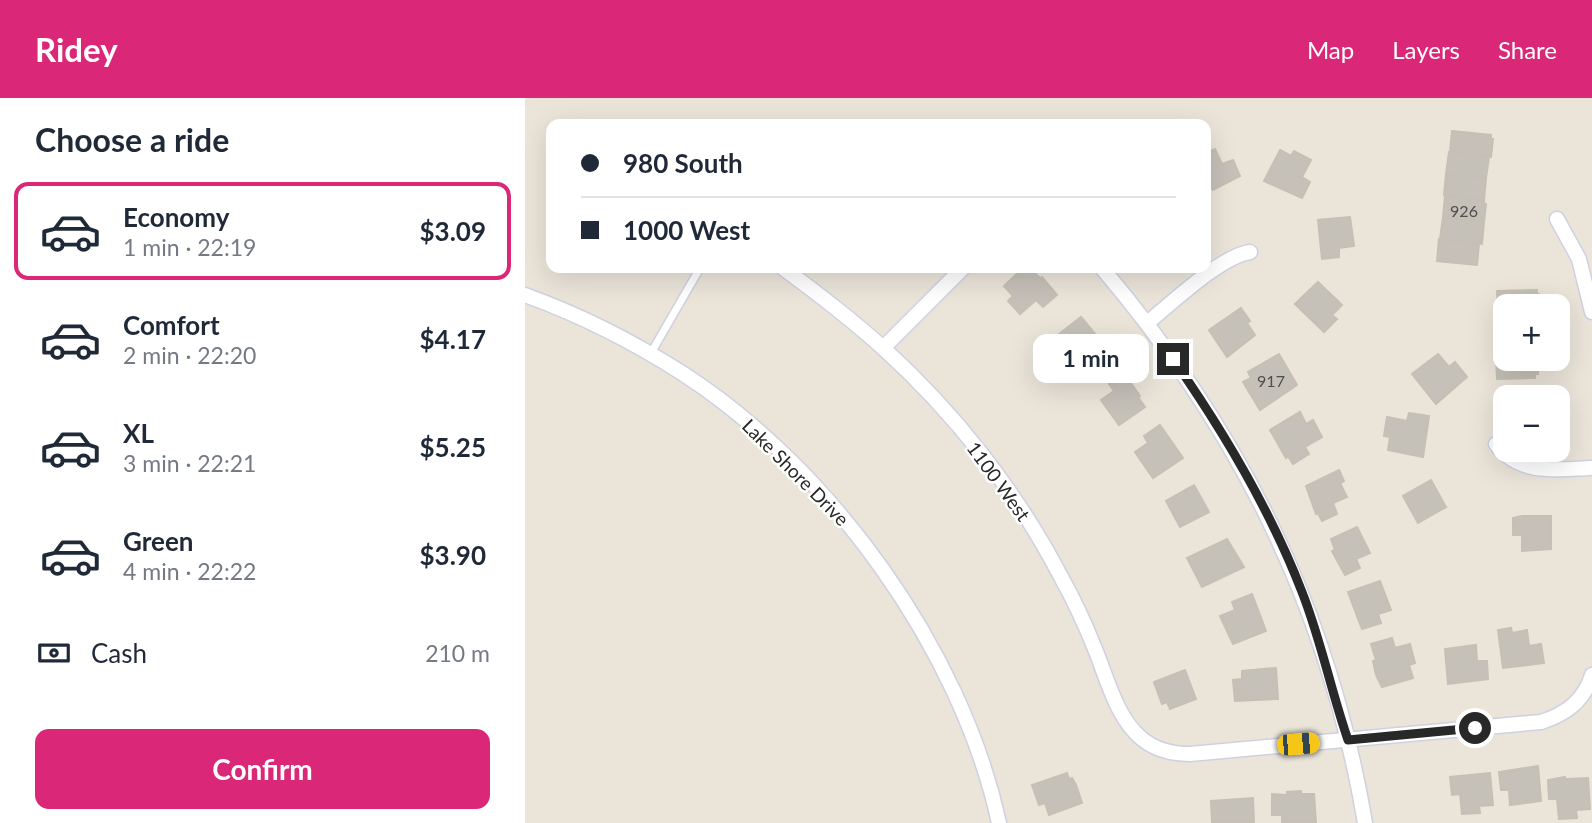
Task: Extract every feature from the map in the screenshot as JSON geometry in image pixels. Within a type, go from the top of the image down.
[{"type":"street","points":[[1557,219],[1579,259],[1592,312]]},
{"type":"street","points":[[1211,272],[1241,253],[1250,252]]},
{"type":"street","name":"1100 West","points":[[789,273],[883,348],[956,424],[1011,494],[1035,531],[1076,606],[1127,722],[1148,744],[1168,752],[1190,754],[1348,740]]},
{"type":"street","points":[[883,348],[958,273]]},
{"type":"street","points":[[1105,273],[1147,323],[1212,415],[1277,536],[1302,591],[1322,649],[1348,740],[1364,823]]},
{"type":"street","points":[[1147,323],[1210,273]]},
{"type":"street","name":"Lake Shore Drive","points":[[525,295],[594,323],[651,353],[712,394],[756,429],[815,486],[866,548],[922,631],[943,670],[974,742],[999,823]]},
{"type":"street","points":[[1517,462],[1527,467],[1592,468]]},
{"type":"street","points":[[1348,740],[1541,722],[1565,712],[1585,694],[1592,676]]},
{"type":"lane","points":[[651,353],[697,273]]},
{"type":"building","points":[[1452,131],[1491,135],[1491,157],[1450,152]]},
{"type":"building","points":[[1215,149],[1222,164],[1233,160],[1240,176],[1213,190],[1211,188],[1211,151]]},
{"type":"building","points":[[1280,150],[1291,156],[1294,151],[1311,160],[1302,177],[1310,182],[1302,198],[1264,181]]},
{"type":"building","points":[[1449,152],[1489,157],[1486,178],[1446,174]]},
{"type":"building","points":[[1446,174],[1486,178],[1484,200],[1444,195]]},
{"type":"building","points":[[1445,196],[1484,200],[1484,222],[1443,217]]},
{"type":"building","points":[[1350,217],[1354,246],[1339,248],[1339,257],[1322,259],[1318,220]]},
{"type":"building","points":[[1443,217],[1484,222],[1482,244],[1440,239]]},
{"type":"building","points":[[1439,239],[1479,244],[1477,265],[1437,261]]},
{"type":"building","points":[[1018,273],[1035,273],[1041,279],[1042,277],[1057,295],[1043,307],[1036,300],[1020,314],[1008,301],[1013,296],[1004,286]]},
{"type":"building","points":[[1318,282],[1342,305],[1332,315],[1337,319],[1324,332],[1295,304]]},
{"type":"building","points":[[1537,290],[1537,294],[1497,294],[1497,291]]},
{"type":"building","points":[[1241,308],[1255,335],[1227,357],[1209,330]]},
{"type":"building","points":[[1081,317],[1100,340],[1102,338],[1110,347],[1074,376],[1053,351],[1064,342],[1058,335]]},
{"type":"building","points":[[1279,354],[1297,385],[1260,410],[1243,382],[1251,378],[1248,372]]},
{"type":"building","points":[[1438,354],[1449,367],[1455,362],[1467,377],[1436,404],[1412,374]]},
{"type":"building","points":[[1497,371],[1538,371],[1535,378],[1497,379]]},
{"type":"building","points":[[1124,373],[1145,407],[1119,425],[1101,400],[1114,391],[1109,384]]},
{"type":"building","points":[[1300,412],[1306,424],[1313,420],[1322,437],[1305,447],[1309,454],[1293,464],[1288,456],[1286,458],[1270,430]]},
{"type":"building","points":[[1409,413],[1429,416],[1423,457],[1388,450],[1390,437],[1384,436],[1387,417],[1407,421]]},
{"type":"building","points":[[1160,425],[1183,458],[1153,478],[1135,452],[1148,443],[1144,436]]},
{"type":"building","points":[[1339,470],[1344,481],[1340,483],[1347,497],[1333,503],[1337,514],[1322,521],[1318,513],[1316,514],[1306,486]]},
{"type":"building","points":[[1431,480],[1446,507],[1418,523],[1403,496]]},
{"type":"building","points":[[1194,485],[1209,512],[1180,527],[1166,501]]},
{"type":"building","points":[[1551,516],[1551,549],[1522,551],[1522,535],[1513,535],[1513,518]]},
{"type":"building","points":[[1357,527],[1370,553],[1356,559],[1360,568],[1345,575],[1332,551],[1335,550],[1331,539]]},
{"type":"building","points":[[1227,539],[1244,567],[1202,587],[1187,558]]},
{"type":"building","points":[[1380,581],[1391,610],[1378,614],[1381,623],[1362,629],[1348,592]]},
{"type":"building","points":[[1252,594],[1266,631],[1233,644],[1220,616],[1235,610],[1232,602]]},
{"type":"building","points":[[1511,628],[1512,633],[1527,630],[1529,646],[1541,644],[1544,663],[1503,668],[1498,630]]},
{"type":"building","points":[[1392,638],[1395,648],[1410,644],[1415,663],[1409,665],[1413,678],[1382,687],[1376,675],[1373,661],[1376,660],[1371,644]]},
{"type":"building","points":[[1476,645],[1477,661],[1487,661],[1488,679],[1448,684],[1445,649]]},
{"type":"building","points":[[1276,668],[1278,699],[1235,701],[1233,680],[1242,679],[1242,671]]},
{"type":"building","points":[[1185,670],[1196,699],[1170,709],[1167,702],[1162,704],[1154,682]]},
{"type":"building","points":[[1538,766],[1541,801],[1510,805],[1509,790],[1501,790],[1499,772]]},
{"type":"building","points":[[1067,773],[1076,785],[1082,803],[1049,815],[1045,803],[1039,805],[1032,785]]},
{"type":"building","points":[[1490,773],[1493,805],[1479,806],[1480,813],[1462,814],[1460,794],[1452,795],[1450,777]]},
{"type":"building","points":[[1565,777],[1588,778],[1590,809],[1576,810],[1577,818],[1559,819],[1557,799],[1549,799],[1548,780]]},
{"type":"building","points":[[1301,791],[1301,794],[1314,794],[1316,823],[1282,823],[1282,815],[1272,815],[1272,794],[1287,795],[1287,792]]},
{"type":"building","points":[[1253,798],[1254,823],[1212,822],[1211,801]]},
{"type":"route","points":[[1173,359],[1231,447],[1277,536],[1302,591],[1348,740],[1475,728]]}]
